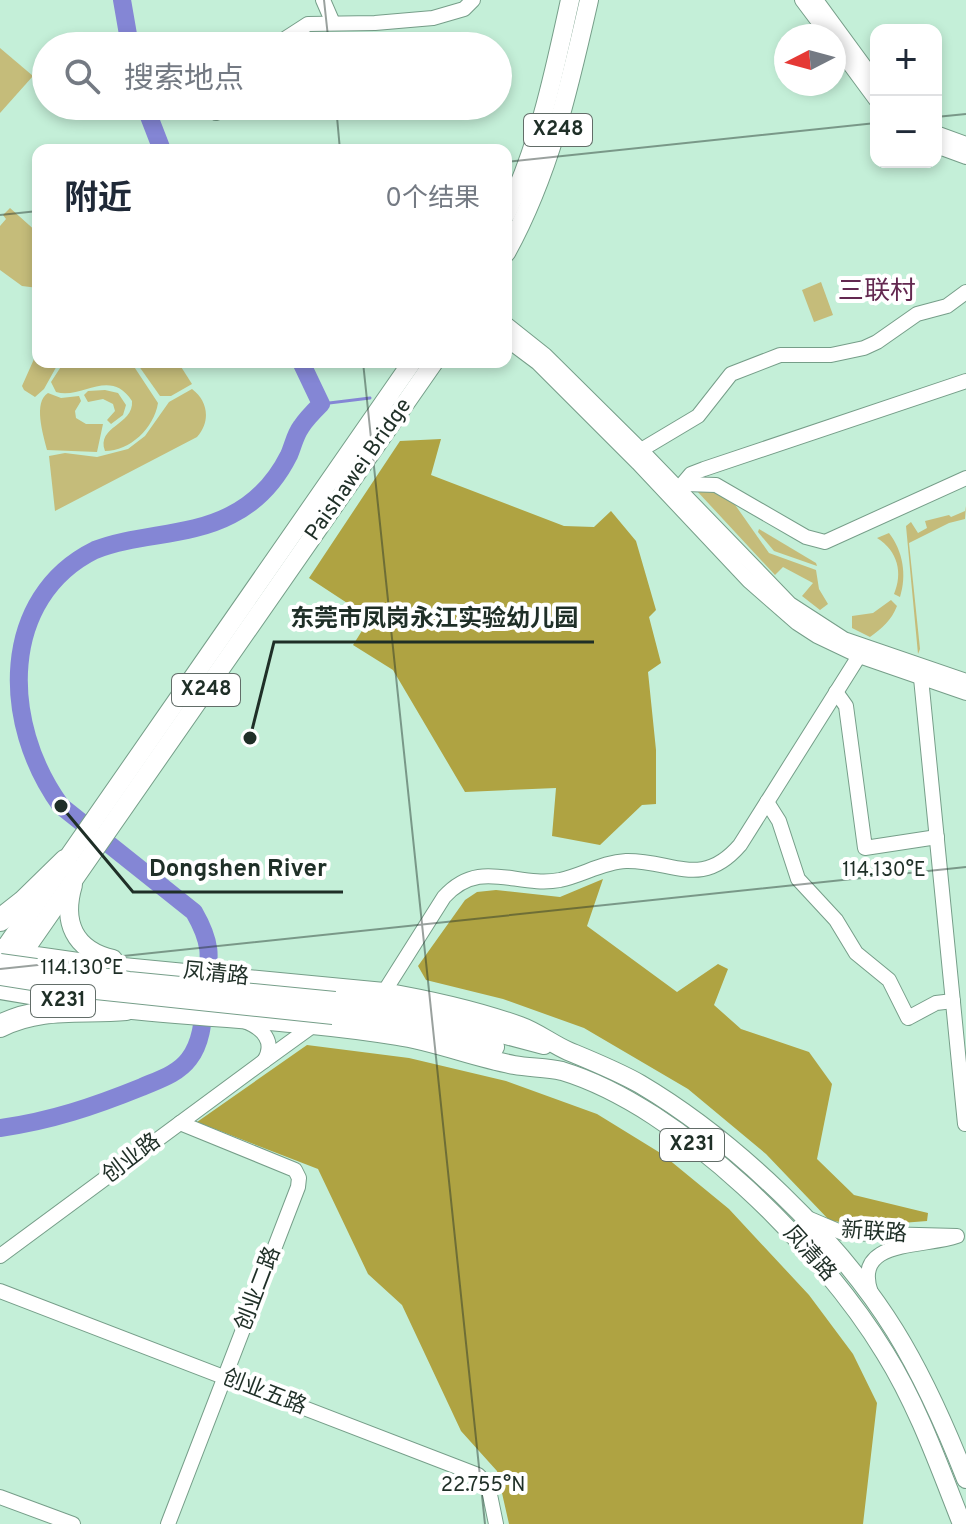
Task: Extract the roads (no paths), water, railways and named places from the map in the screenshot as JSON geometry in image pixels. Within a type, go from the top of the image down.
[{"type":"highway","points":[[0,920],[72,867]]},
{"type":"highway","points":[[0,988],[5,955]]},
{"type":"highway","points":[[0,1026],[24,1016],[53,1010],[96,1012],[126,1009]]},
{"type":"main road","name":"X248","points":[[512,200],[543,117],[570,0]]},
{"type":"main road","name":"X248","points":[[512,241],[536,192],[556,135],[589,0]]},
{"type":"main road","name":"Paishawei Bridge","points":[[276,574],[408,368]]},
{"type":"main road","name":"Paishawei Bridge","points":[[276,574],[430,368]]},
{"type":"main road","name":"X248","points":[[5,955],[72,867],[276,574]]},
{"type":"main road","points":[[72,867],[70,921],[76,935],[94,953],[131,966]]},
{"type":"main road","name":"凤清路","points":[[5,955],[384,992],[455,1007],[524,1027],[566,1050],[606,1066],[666,1100],[746,1163],[796,1211],[874,1301],[898,1336],[920,1374],[966,1479]]},
{"type":"main road","name":"凤清路","points":[[5,955],[129,981],[334,1008],[426,1028],[516,1053],[624,1100],[684,1138],[760,1203],[823,1268],[868,1326],[894,1369],[928,1438],[962,1524]]},
{"type":"main road","name":"凤清路","points":[[0,976],[77,988],[422,1013],[566,1050]]},
{"type":"main road","name":"凤清路","points":[[0,988],[126,1009],[397,1036],[512,1065],[560,1071]]},
{"type":"street","points":[[323,0],[333,23]]},
{"type":"street","points":[[293,32],[317,23],[433,18],[464,9],[473,0]]},
{"type":"street","points":[[802,0],[820,24]]},
{"type":"street","points":[[816,0],[870,74]]},
{"type":"street","points":[[846,59],[873,96]]},
{"type":"street","points":[[942,135],[966,144]]},
{"type":"street","points":[[942,148],[966,157]]},
{"type":"street","points":[[641,450],[698,416],[731,374],[780,355],[831,355],[864,348],[917,314],[947,306],[966,292]]},
{"type":"street","points":[[512,329],[545,355],[681,486],[774,590],[808,617],[863,647],[966,681]]},
{"type":"street","points":[[512,344],[538,363],[773,603],[817,636],[859,656],[966,693]]},
{"type":"street","points":[[681,486],[691,474],[704,469],[966,381]]},
{"type":"street","points":[[681,486],[716,485],[806,537],[825,542],[966,478]]},
{"type":"street","points":[[384,992],[444,897],[463,882],[487,875],[552,881],[622,861],[687,871],[704,870],[722,863],[732,855],[859,656]]},
{"type":"street","points":[[921,678],[965,1124]]},
{"type":"street","points":[[836,692],[846,706],[865,848],[937,837]]},
{"type":"street","points":[[767,802],[779,821],[798,879],[836,920],[856,953],[889,980],[908,1018],[936,1003],[953,1001]]},
{"type":"street","points":[[244,1021],[259,1028],[267,1038],[269,1050],[264,1061]]},
{"type":"street","name":"创业路","points":[[0,1256],[311,1027]]},
{"type":"street","name":"创业二路","points":[[168,1524],[299,1178],[295,1170],[180,1123]]},
{"type":"street","name":"新联路","points":[[796,1211],[820,1225],[843,1233],[962,1236]]},
{"type":"street","name":"新联路","points":[[874,1301],[867,1277],[871,1260],[876,1256],[890,1250],[962,1236]]},
{"type":"street","name":"创业五路","points":[[0,1291],[478,1475],[488,1485],[496,1524]]},
{"type":"street","points":[[0,1497],[73,1524]]},
{"type":"waterway","points":[[122,0],[128,32]]},
{"type":"waterway","points":[[150,120],[160,144]]},
{"type":"waterway","points":[[0,1128],[90,1106],[155,1082],[179,1069],[194,1052],[200,1036],[209,960],[207,943],[194,912],[61,806],[41,773],[27,737],[20,700],[20,664],[26,630],[41,598],[64,571],[95,550],[215,522],[240,510],[265,490],[284,465],[299,430],[321,404],[304,368]]},
{"type":"waterway","points":[[321,404],[370,398]]},
{"type":"place","name":"东莞市凤岗永江实验幼儿园","points":[[250,738]]},
{"type":"place","name":"Dongshen River","points":[[61,806]]},
{"type":"district","name":"三联村","points":[[877,292]]}]
